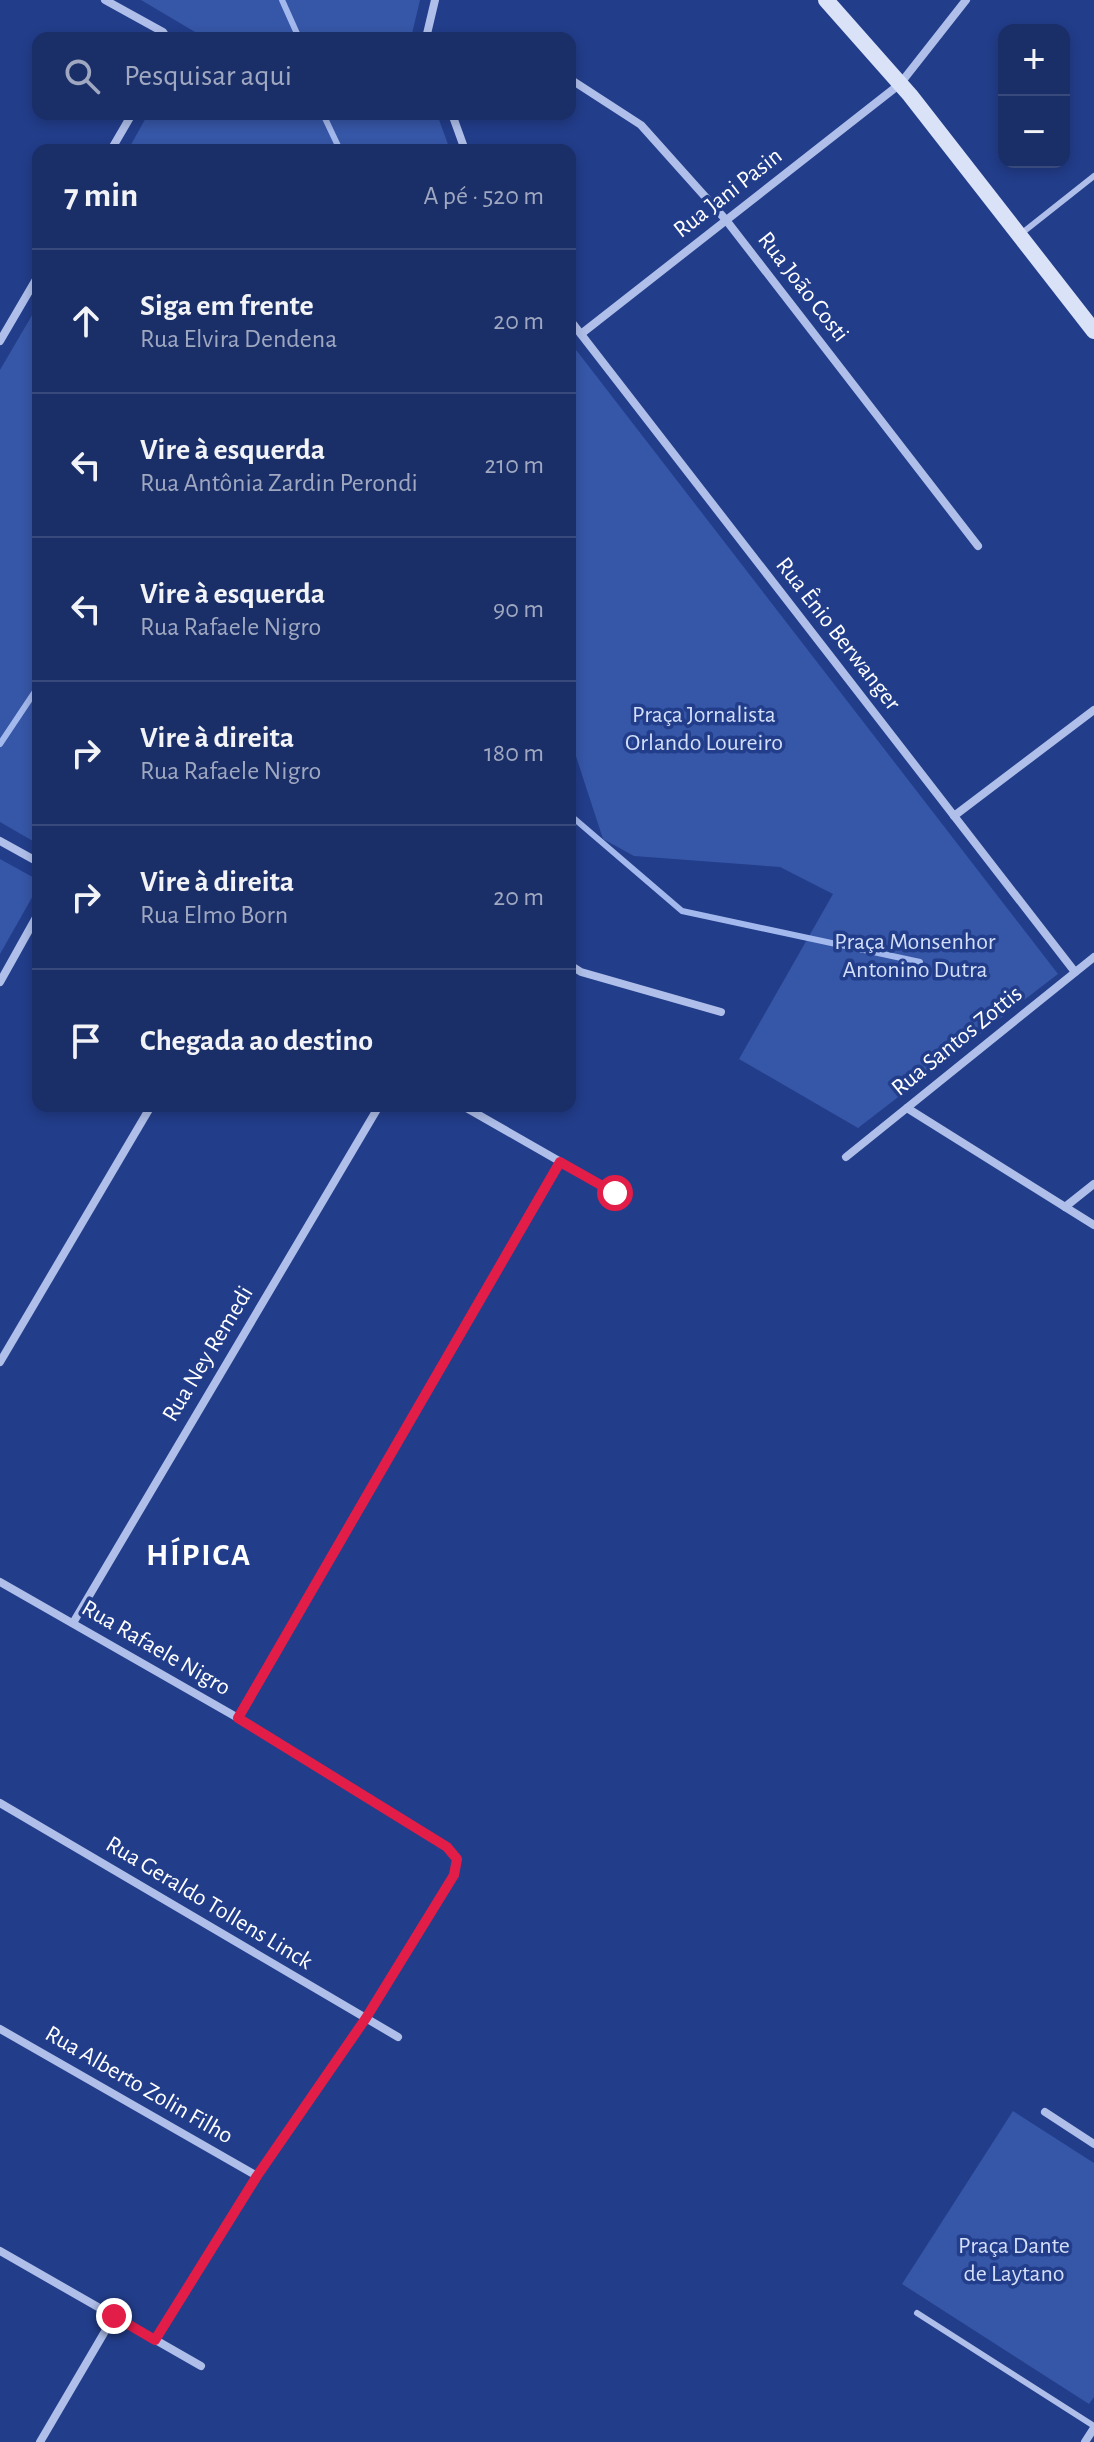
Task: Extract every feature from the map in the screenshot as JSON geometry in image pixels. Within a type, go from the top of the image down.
[{"type":"street","points":[[105,0],[163,32]]},
{"type":"street","points":[[427,32],[435,0]]},
{"type":"street","points":[[826,0],[900,84],[1094,331]]},
{"type":"street","name":"Rua Jani Pasin","points":[[581,334],[900,84],[966,0]]},
{"type":"street","name":"Rua João Costi","points":[[576,83],[641,125],[726,220],[978,546]]},
{"type":"street","points":[[114,144],[128,120]]},
{"type":"street","points":[[454,120],[463,144]]},
{"type":"street","points":[[0,341],[32,286]]},
{"type":"street","name":"Rua Ênio Berwanger","points":[[576,328],[1075,972]]},
{"type":"street","points":[[954,816],[1094,710]]},
{"type":"street","points":[[0,841],[32,859]]},
{"type":"street","points":[[0,982],[32,925]]},
{"type":"street","name":"Rua Santos Zottis","points":[[846,1157],[1094,957]]},
{"type":"street","points":[[576,969],[721,1012]]},
{"type":"street","points":[[907,1108],[1094,1225]]},
{"type":"street","points":[[0,1362],[147,1112]]},
{"type":"street","name":"Rua Ney Remedi","points":[[73,1623],[375,1112]]},
{"type":"street","points":[[473,1112],[615,1193]]},
{"type":"street","points":[[238,1718],[560,1162]]},
{"type":"street","points":[[1065,1207],[1094,1184]]},
{"type":"street","name":"Rua Rafaele Nigro","points":[[0,1582],[238,1718],[447,1847],[457,1859],[454,1875],[366,2018],[257,2176],[155,2340]]},
{"type":"street","name":"Rua Geraldo Tollens Linck","points":[[0,1803],[398,2037]]},
{"type":"street","name":"Rua Alberto Zolin Filho","points":[[0,2029],[257,2176]]},
{"type":"street","points":[[1045,2112],[1094,2144]]},
{"type":"street","points":[[0,2251],[201,2366]]},
{"type":"street","points":[[40,2442],[114,2316]]},
{"type":"street","points":[[1085,2442],[1094,2427]]},
{"type":"lane","points":[[1020,236],[1094,176]]},
{"type":"lane","points":[[917,2313],[1094,2427]]},
{"type":"green space","points":[[141,0],[420,0],[412,32],[195,32]]},
{"type":"green space","points":[[145,120],[439,120],[448,144],[131,144]]},
{"type":"green space","points":[[32,315],[32,841],[0,822],[0,370]]},
{"type":"green space","name":"Praça Jornalista Orlando Loureiro","points":[[576,350],[1058,974],[858,1128],[739,1059],[833,894],[780,867],[634,856],[603,839],[576,756]]},
{"type":"green space","points":[[0,859],[32,877],[32,898],[0,954]]},
{"type":"green space","name":"Praça Dante de Laytano","points":[[1013,2111],[1094,2163],[1094,2397],[1089,2404],[902,2284]]},
{"type":"waterway","points":[[282,0],[296,32]]},
{"type":"waterway","points":[[326,120],[337,144]]},
{"type":"waterway","points":[[0,744],[32,696]]},
{"type":"waterway","points":[[576,820],[682,911],[920,962]]},
{"type":"district","name":"HÍPICA","points":[[199,1555]]},
{"type":"route","points":[[114,2316],[155,2340],[257,2176],[366,2018],[454,1875],[457,1859],[447,1847],[238,1718],[560,1162],[615,1193]]},
{"type":"park label","name":"Praça Monsenhor Antonino Dutra","points":[[915,956]]}]
